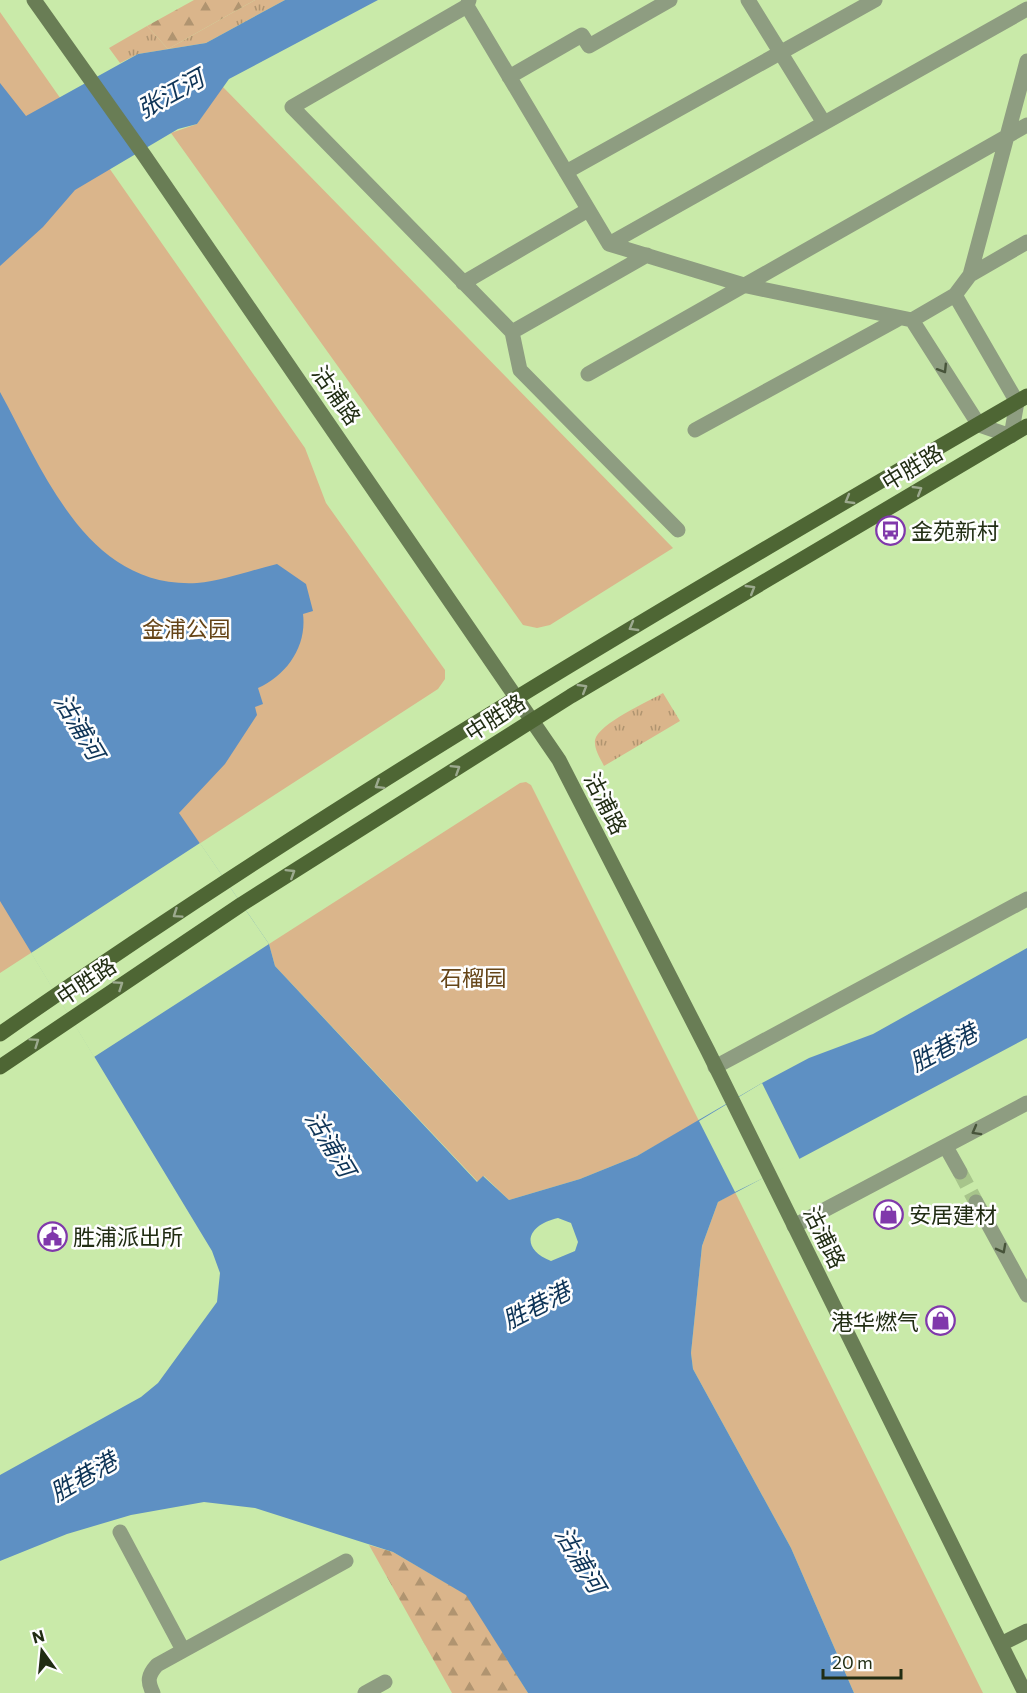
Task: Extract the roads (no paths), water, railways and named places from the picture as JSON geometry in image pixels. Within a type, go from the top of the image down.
[{"type":"main road","name":"中胜路","points":[[0,1035],[226,882],[517,697],[1022,399]]},
{"type":"main road","name":"中胜路","points":[[0,1067],[242,904],[533,720],[1027,426]]},
{"type":"street","name":"沽浦路","points":[[34,0],[144,155],[559,760],[715,1067],[1025,1693]]},
{"type":"street","points":[[509,77],[582,35],[589,46],[670,0]]},
{"type":"street","points":[[748,0],[824,123]]},
{"type":"street","points":[[566,172],[875,0]]},
{"type":"street","points":[[678,531],[520,370],[512,332],[292,107],[468,3],[509,77],[609,244],[747,286],[906,319],[979,425],[1011,436],[1022,399],[955,295]]},
{"type":"street","points":[[609,244],[1027,9]]},
{"type":"street","points":[[695,430],[955,295],[970,275],[1027,61]]},
{"type":"street","points":[[588,374],[747,286],[1027,125]]},
{"type":"street","points":[[463,283],[588,210]]},
{"type":"street","points":[[970,275],[1027,242]]},
{"type":"street","points":[[512,332],[647,255]]},
{"type":"street","points":[[715,1067],[1027,899]]},
{"type":"street","points":[[794,1226],[1027,1102]]},
{"type":"street","points":[[946,1147],[960,1172]]},
{"type":"street","points":[[976,1202],[1027,1295]]},
{"type":"street","points":[[120,1532],[183,1650]]},
{"type":"street","points":[[153,1693],[148,1683],[150,1674],[157,1665],[346,1561]]},
{"type":"street","points":[[1001,1644],[1027,1631]]},
{"type":"street","points":[[365,1693],[386,1682]]},
{"type":"water","name":"张江河","points":[[285,0],[378,0],[229,79],[197,124],[178,129],[75,190],[43,227],[0,266],[0,83],[26,116],[138,54],[206,43]]},
{"type":"water","points":[[0,392],[53,489],[74,520],[98,546],[126,567],[159,580],[197,583],[227,578],[277,564],[306,584],[313,611],[303,614],[302,637],[293,658],[278,675],[258,688],[263,704],[255,707],[257,715],[225,764],[179,813],[269,944],[275,966],[477,1182],[483,1176],[509,1200],[580,1179],[637,1156],[762,1083],[809,1058],[873,1034],[1027,948],[1027,1038],[718,1202],[702,1246],[691,1353],[693,1369],[791,1548],[854,1693],[528,1693],[466,1595],[393,1552],[255,1508],[204,1502],[131,1515],[67,1534],[0,1561],[0,1475],[141,1397],[158,1383],[217,1302],[220,1273],[212,1251],[0,901]],"holes":[[[558,1218],[571,1223],[578,1242],[575,1251],[551,1261],[534,1250],[531,1237],[539,1226]]]},
{"type":"tunnel","points":[[960,1172],[976,1202]]},
{"type":"place","name":"金苑新村","points":[[890,530]]},
{"type":"place","name":"安居建材","points":[[888,1214]]},
{"type":"place","name":"胜浦派出所","points":[[52,1236]]},
{"type":"place","name":"港华燃气","points":[[940,1321]]},
{"type":"park label","name":"金浦公园","points":[[186,628]]},
{"type":"park label","name":"石榴园","points":[[473,977]]},
{"type":"water label","name":"沽浦河","points":[[80,726]]},
{"type":"water label","name":"胜巷港","points":[[943,1047]]},
{"type":"water label","name":"沽浦河","points":[[331,1143]]},
{"type":"water label","name":"胜巷港","points":[[536,1305]]},
{"type":"water label","name":"胜巷港","points":[[83,1476]]},
{"type":"water label","name":"沽浦河","points":[[581,1559]]}]
